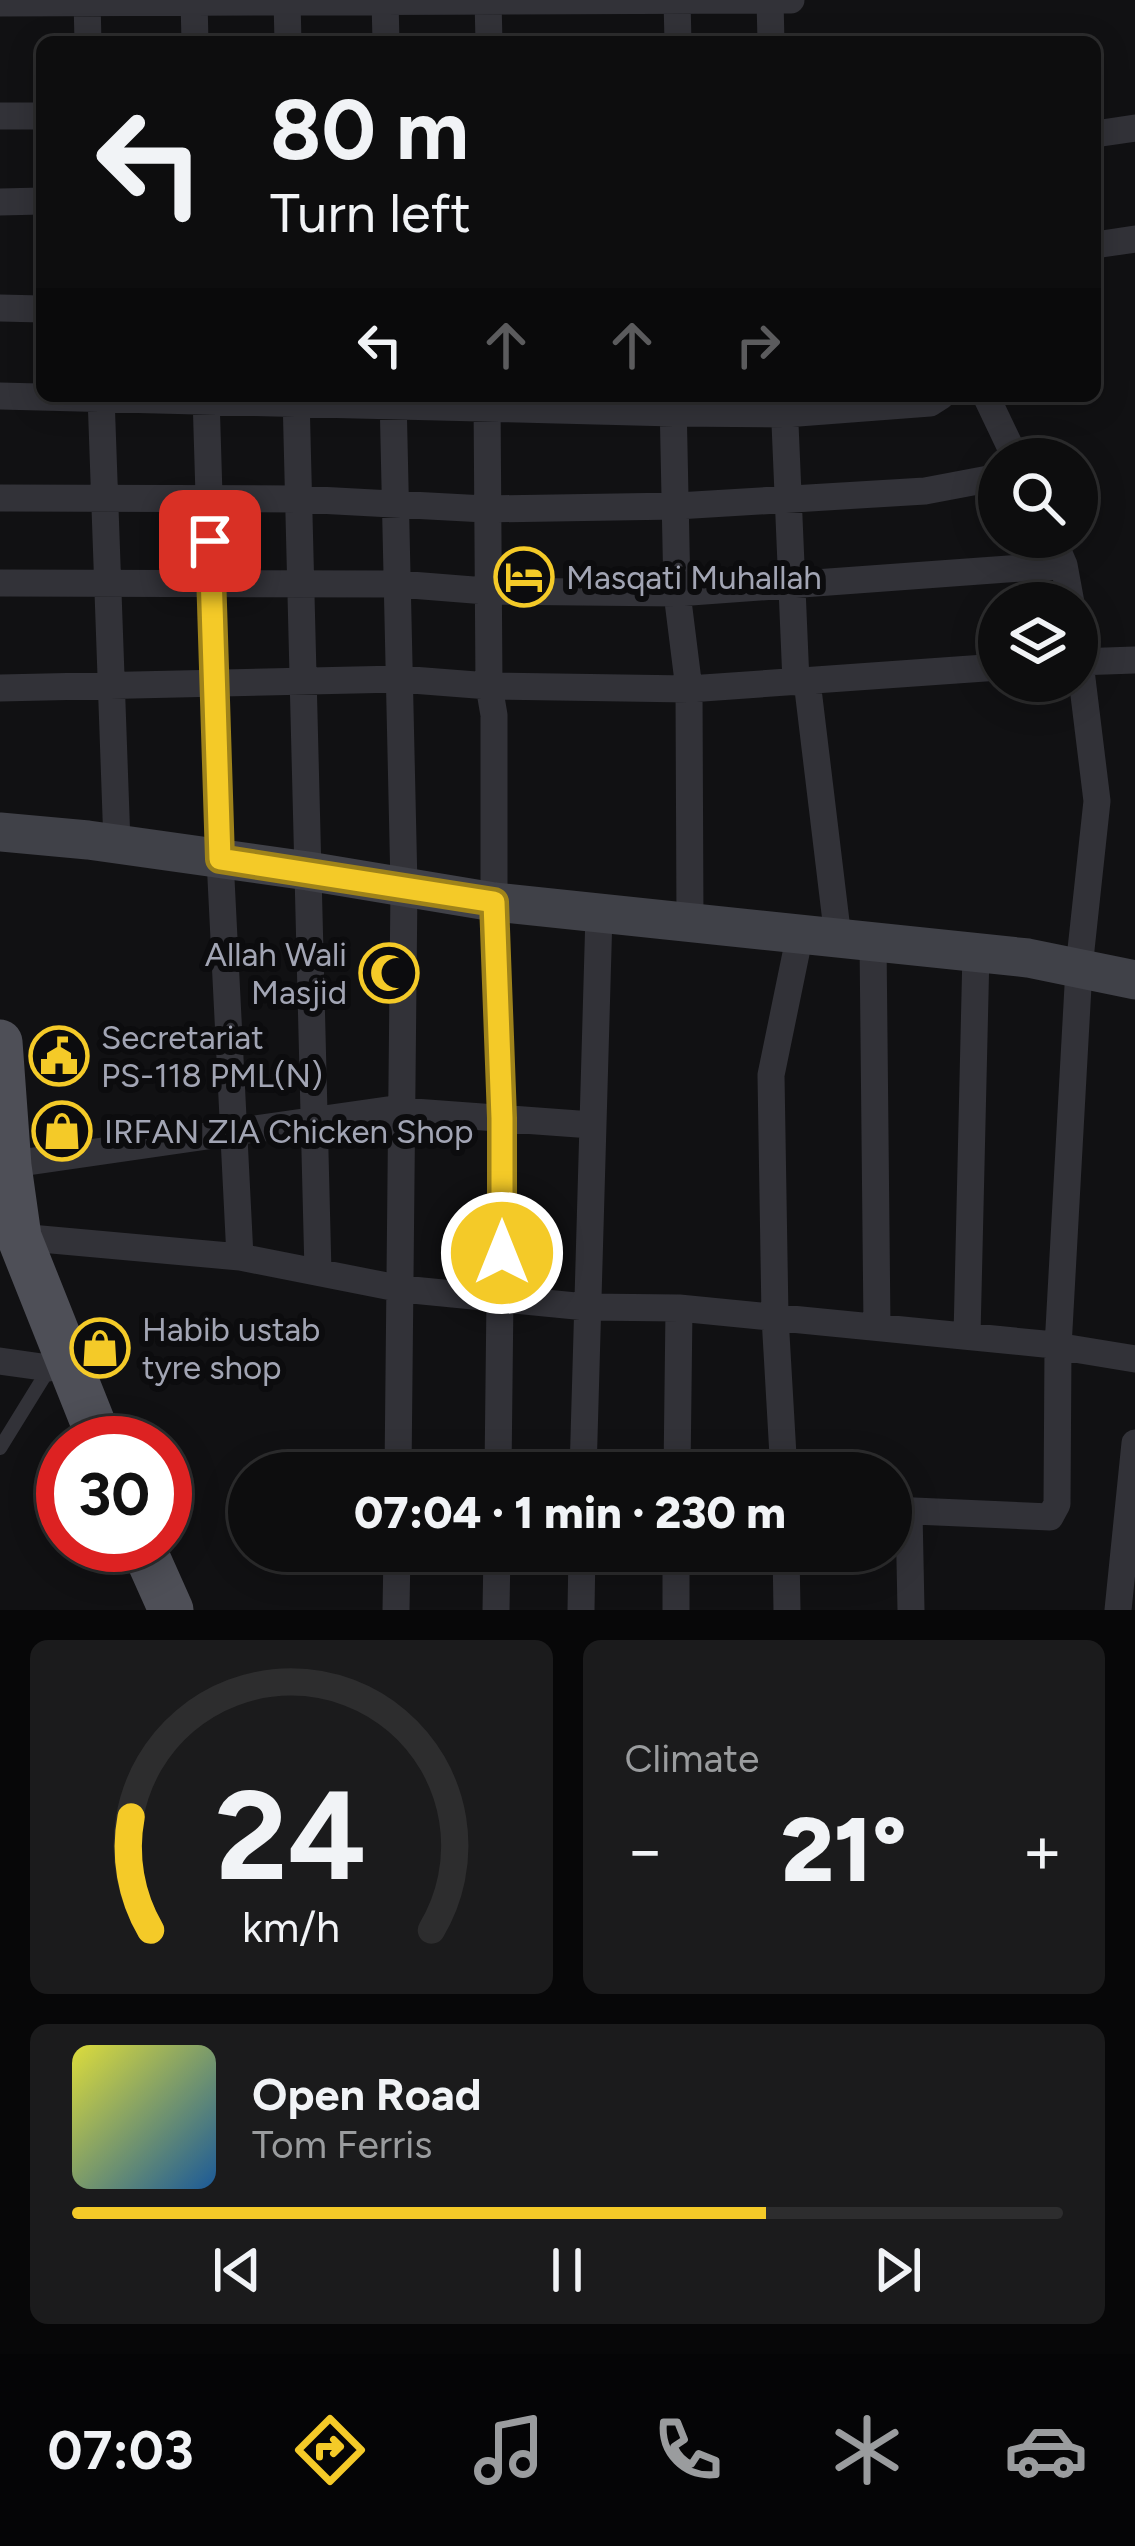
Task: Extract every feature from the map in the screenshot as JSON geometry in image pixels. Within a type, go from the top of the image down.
[{"type":"main road","points":[[0,832],[308,871],[494,902],[976,952],[1135,980]]},
{"type":"main road","points":[[0,1042],[4,1166],[15,1248],[56,1358],[87,1416]]},
{"type":"main road","points":[[154,1572],[172,1610]]},
{"type":"street","points":[[677,0],[678,36]]},
{"type":"street","points":[[770,0],[771,36]]},
{"type":"street","points":[[0,3],[791,0]]},
{"type":"street","points":[[87,1],[88,36]]},
{"type":"street","points":[[194,1],[195,36]]},
{"type":"street","points":[[287,1],[288,36]]},
{"type":"street","points":[[385,1],[386,36]]},
{"type":"street","points":[[488,1],[489,36]]},
{"type":"street","points":[[0,116],[36,116]]},
{"type":"street","points":[[1101,133],[1135,128]]},
{"type":"street","points":[[0,202],[36,201]]},
{"type":"street","points":[[1101,244],[1135,239]]},
{"type":"street","points":[[0,308],[36,309]]},
{"type":"street","points":[[0,396],[36,396]]},
{"type":"street","points":[[101,402],[117,844]]},
{"type":"street","points":[[206,402],[220,859],[241,1257]]},
{"type":"street","points":[[296,402],[318,1272]]},
{"type":"street","points":[[393,402],[404,886],[398,1452]]},
{"type":"street","points":[[487,402],[486,591],[488,686],[494,715],[494,902],[502,1118],[498,1452]]},
{"type":"street","points":[[534,402],[932,402]]},
{"type":"street","points":[[989,402],[1006,438]]},
{"type":"street","points":[[673,405],[677,593],[689,689],[690,924]]},
{"type":"street","points":[[784,405],[791,585],[837,938],[877,1327]]},
{"type":"street","points":[[0,498],[298,499],[485,508],[677,506],[926,491],[978,481]]},
{"type":"street","points":[[1061,558],[1067,582]]},
{"type":"street","points":[[0,583],[398,584],[486,591],[677,593],[1064,565]]},
{"type":"street","points":[[1098,656],[1135,660]]},
{"type":"street","points":[[0,688],[400,679],[488,686],[689,689],[978,668]]},
{"type":"street","points":[[912,1511],[1049,1517],[1057,1504],[1058,1346],[1078,968],[1097,801],[1084,702]]},
{"type":"street","points":[[584,1452],[599,914]]},
{"type":"street","points":[[783,1452],[771,1075],[837,938]]},
{"type":"street","points":[[967,1336],[976,952]]},
{"type":"street","points":[[4,1166],[401,1111],[592,1125]]},
{"type":"street","points":[[15,1248],[241,1257],[402,1288],[586,1307],[679,1308],[877,1327],[1135,1359]]},
{"type":"street","points":[[677,1452],[679,1308]]},
{"type":"street","points":[[0,1361],[56,1358]]},
{"type":"street","points":[[1118,1610],[1135,1443]]},
{"type":"street","points":[[396,1610],[397,1572]]},
{"type":"street","points":[[496,1610],[497,1572]]},
{"type":"street","points":[[581,1610],[582,1572]]},
{"type":"street","points":[[676,1572],[676,1610]]},
{"type":"street","points":[[786,1572],[787,1610]]},
{"type":"street","points":[[907,1572],[911,1610]]},
{"type":"lane","points":[[0,1448],[56,1358]]},
{"type":"place","name":"Masqati Muhallah","points":[[524,577]]},
{"type":"place","name":"Allah Wali Masjid","points":[[389,973]]},
{"type":"place","name":"Secretariat PS-118 PML(N)","points":[[59,1056]]},
{"type":"place","name":"IRFAN ZIA Chicken Shop","points":[[62,1131]]},
{"type":"place","name":"Habib ustab tyre shop","points":[[100,1348]]},
{"type":"route","points":[[210,541],[220,859],[494,902],[502,1253]]}]
